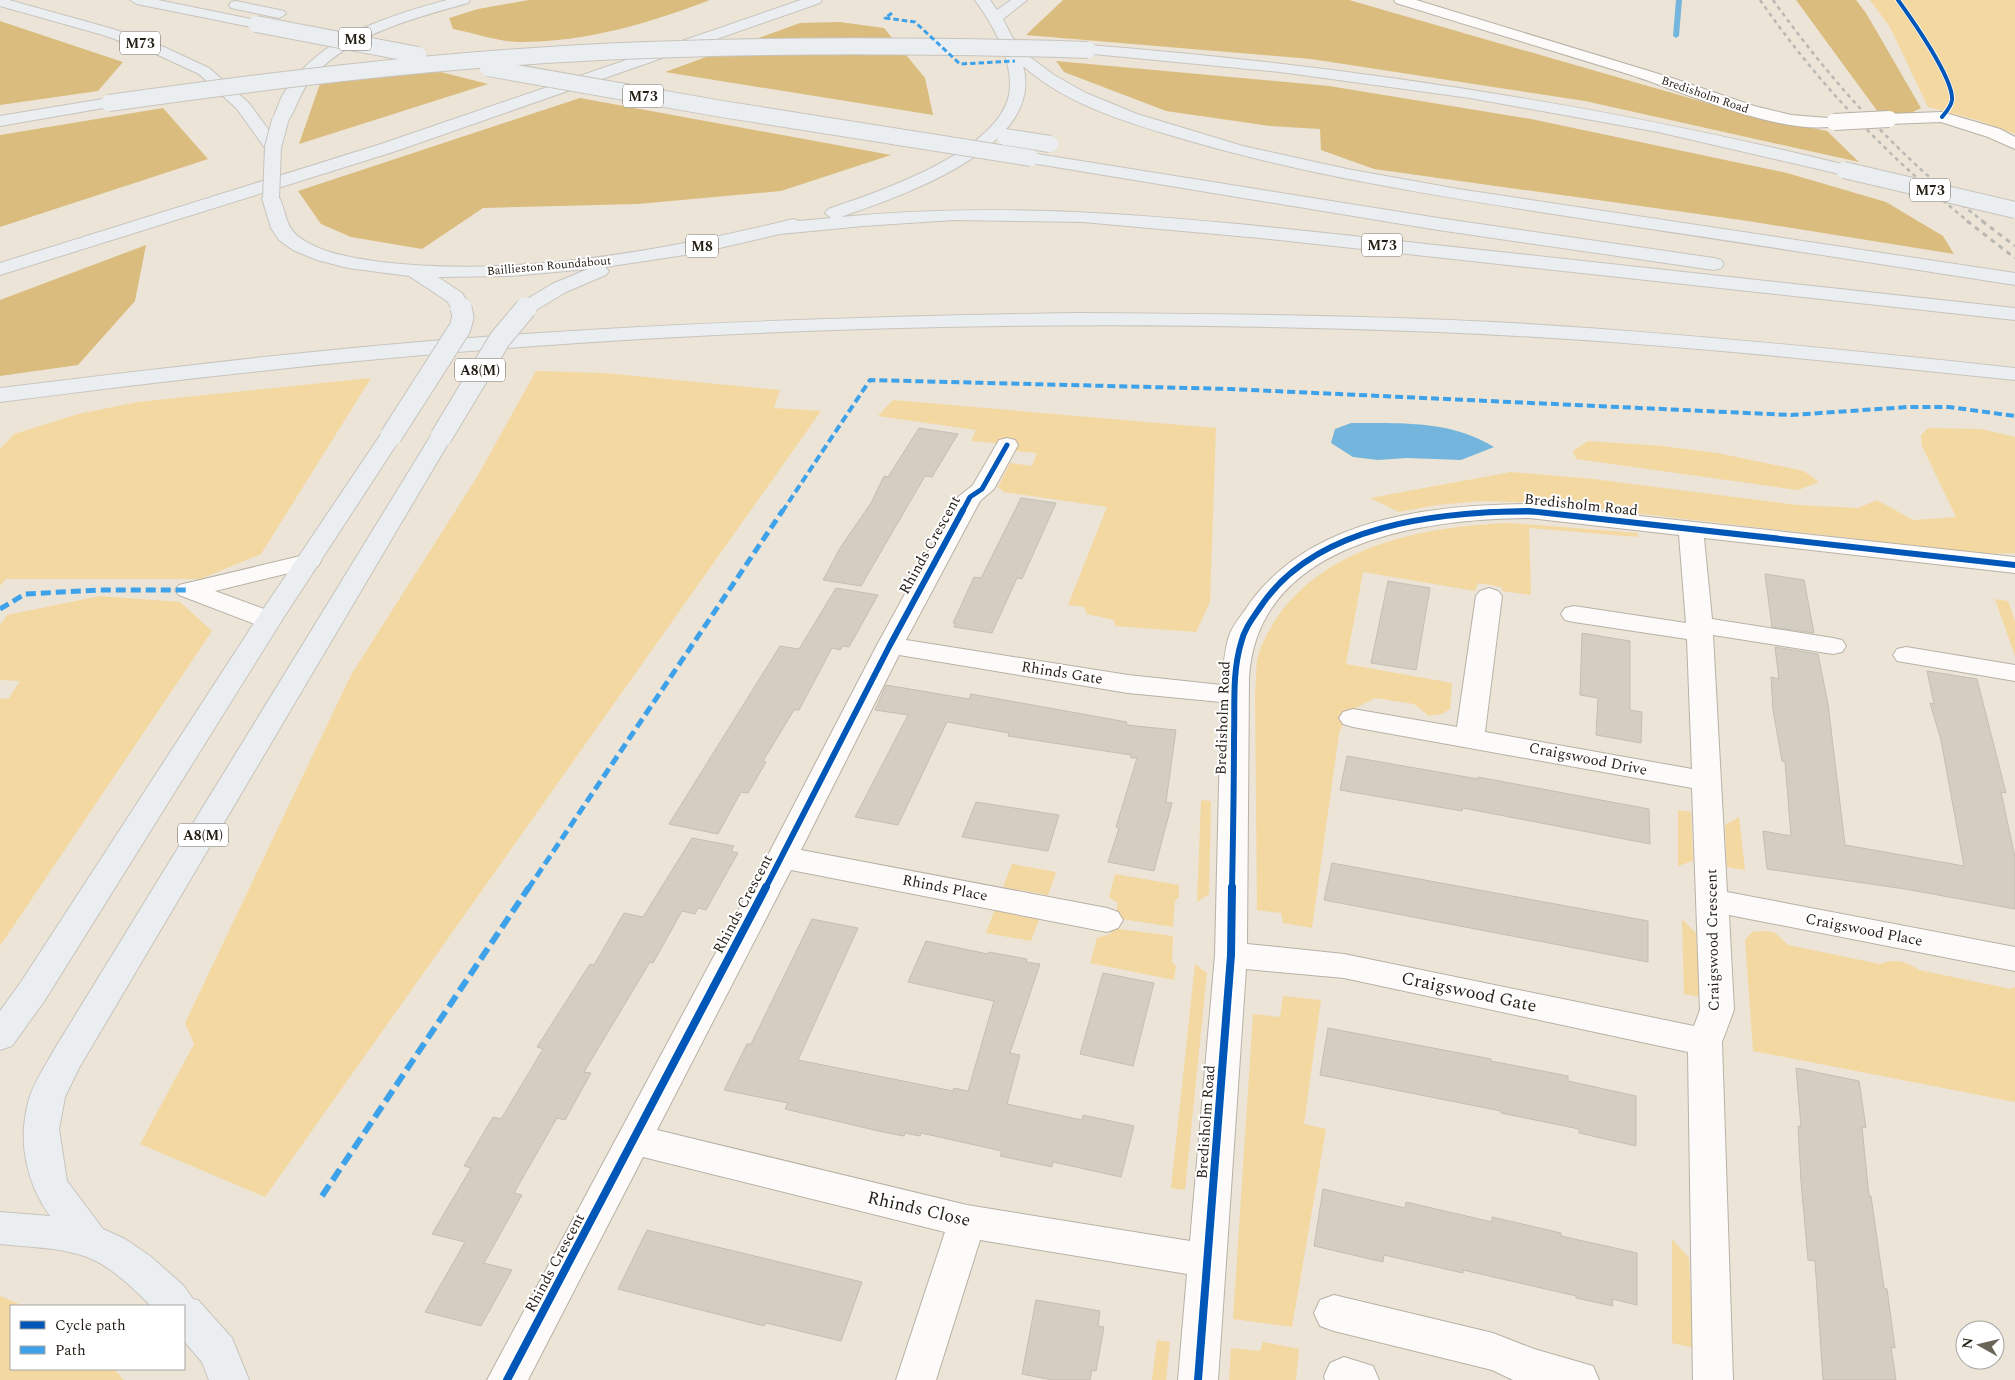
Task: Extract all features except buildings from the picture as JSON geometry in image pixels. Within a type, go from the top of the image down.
[{"type":"highway","name":"M73","points":[[137,0],[558,81],[1612,250],[1986,306],[2015,314]]},
{"type":"highway","name":"Baillieston Roundabout","points":[[463,0],[390,23],[338,49],[304,75],[288,100],[273,147],[272,198],[276,220],[285,235],[297,245],[330,258],[388,269],[415,272],[493,271],[633,258],[708,245],[820,218],[892,192],[976,148],[1003,123],[1013,108],[1017,94],[1015,61],[995,18],[982,0]]},
{"type":"highway","points":[[455,108],[768,0]]},
{"type":"highway","points":[[0,269],[396,145],[815,0]]},
{"type":"highway","points":[[995,18],[1020,0]]},
{"type":"highway","name":"M73","points":[[0,2],[108,32],[160,50],[204,71],[242,106],[273,147]]},
{"type":"highway","points":[[219,2],[423,41]]},
{"type":"highway","points":[[1005,39],[1029,64],[1048,79],[1102,107],[1203,140],[1283,160],[1482,198],[1986,274],[2011,284]]},
{"type":"highway","name":"M73","points":[[0,122],[208,88],[381,68],[600,50],[733,45],[857,44],[1088,50],[1290,68],[1498,97],[1698,136],[2015,210]]},
{"type":"highway","name":"M73","points":[[452,47],[699,89]]},
{"type":"highway","points":[[972,132],[1454,208],[2011,284]]},
{"type":"highway","points":[[259,170],[286,161]]},
{"type":"highway","name":"M73","points":[[775,230],[863,220],[954,215],[1083,217],[1260,232],[1986,306],[2015,306]]},
{"type":"highway","name":"A8(M)","points":[[90,1241],[58,1200],[46,1176],[41,1129],[47,1097],[66,1060],[500,339],[526,308],[566,284],[633,258]]},
{"type":"highway","name":"A8(M)","points":[[0,1037],[32,991],[269,620],[460,328],[463,317],[455,297],[415,272]]},
{"type":"highway","points":[[0,395],[276,362],[572,336],[819,323],[1049,319],[1249,320],[1529,331],[1695,342],[2015,374]]},
{"type":"highway","points":[[0,1228],[32,1230],[90,1241],[125,1261],[163,1290],[177,1305]]},
{"type":"highway","points":[[185,1314],[218,1351],[229,1380]]},
{"type":"street","name":"Bredisholm Road","points":[[1401,0],[1665,81],[1750,110],[1810,122],[1942,117],[1994,133],[2015,144]]},
{"type":"street","name":"Rhinds Crescent","points":[[508,1380],[782,857],[890,645],[970,498],[982,489],[1007,445]]},
{"type":"street","name":"Bredisholm Road","points":[[1198,1380],[1231,955],[1234,695],[1238,658],[1246,629],[1278,584],[1308,560],[1346,541],[1394,525],[1441,515],[1490,510],[1529,511],[2006,564]]},
{"type":"street","name":"Craigswood Crescent","points":[[1691,529],[1700,629],[1705,781],[1714,901],[1717,1010],[1706,1042],[1713,1380]]},
{"type":"street","points":[[269,620],[188,590],[309,561]]},
{"type":"street","points":[[2006,564],[2015,588]]},
{"type":"street","points":[[1470,737],[1489,596]]},
{"type":"street","points":[[1574,614],[1833,646]]},
{"type":"street","name":"Rhinds Gate","points":[[890,645],[1128,684],[1234,695]]},
{"type":"street","points":[[1906,655],[2015,673]]},
{"type":"street","name":"Craigswood Drive","points":[[1353,718],[1470,737],[1705,781]]},
{"type":"street","name":"Rhinds Place","points":[[782,857],[1107,920]]},
{"type":"street","name":"Craigswood Place","points":[[1714,901],[2015,959]]},
{"type":"street","name":"Craigswood Gate","points":[[1231,955],[1344,966],[1706,1042]]},
{"type":"street","name":"Rhinds Close","points":[[634,1140],[967,1221],[1208,1261]]},
{"type":"street","points":[[916,1380],[967,1221]]},
{"type":"street","points":[[1334,1313],[1493,1352],[1534,1374],[1579,1380]]},
{"type":"shaded area","points":[[529,0],[710,0],[617,30],[569,39],[545,41],[504,41],[453,29],[449,18],[478,9]]},
{"type":"shaded area","points":[[1063,0],[1349,0],[1752,116],[1827,131],[1859,162],[1585,101],[1311,59],[1026,35]]},
{"type":"shaded area","points":[[1796,0],[1856,0],[1866,13],[1921,108],[1909,114],[1878,112]]},
{"type":"shaded area","points":[[1870,0],[2015,0],[2015,134],[1977,120],[1928,107],[1890,27]]},
{"type":"shaded area","points":[[0,21],[123,62],[98,91],[0,105]]},
{"type":"shaded area","points":[[840,22],[884,28],[925,78],[933,115],[665,72],[800,23]]},
{"type":"shaded area","points":[[1056,61],[1329,86],[1531,119],[1787,173],[1886,202],[1943,236],[1954,254],[1748,221],[1374,169],[1321,150],[1320,129],[1270,126],[1166,111],[1064,72]]},
{"type":"shaded area","points":[[433,70],[488,84],[299,144],[321,81]]},
{"type":"shaded area","points":[[580,98],[891,155],[781,191],[638,204],[483,208],[422,249],[351,237],[321,224],[298,191]]},
{"type":"shaded area","points":[[163,108],[208,159],[0,227],[0,135]]},
{"type":"shaded area","points":[[146,245],[135,301],[78,365],[0,376],[0,300]]},
{"type":"shaded area","points":[[536,371],[604,373],[780,390],[774,408],[821,411],[265,1197],[140,1144],[194,1044],[185,1023],[351,675],[477,477]]},
{"type":"shaded area","points":[[371,378],[261,554],[201,579],[6,579],[0,586],[0,449],[14,434],[78,414],[138,402]]},
{"type":"shaded area","points":[[893,400],[1216,428],[1210,602],[1196,632],[1115,626],[1114,620],[1087,614],[1084,607],[1068,605],[1107,507],[1004,492],[998,487],[1010,463],[1032,466],[1037,453],[1016,451],[1016,445],[971,441],[976,430],[878,416]]},
{"type":"shaded area","points":[[1928,428],[1981,429],[2015,437],[2015,553],[1988,554],[1548,503],[1481,501],[1437,505],[1399,512],[1370,498],[1511,472],[1593,479],[1797,505],[1858,508],[1877,500],[1913,520],[1956,517],[1922,446],[1921,435]]},
{"type":"shaded area","points":[[1588,441],[1662,446],[1717,453],[1804,471],[1819,482],[1798,490],[1576,459],[1573,451]]},
{"type":"shaded area","points":[[1510,523],[1638,533],[1638,537],[1529,528],[1531,595],[1502,591],[1502,587],[1478,583],[1475,591],[1363,572],[1346,664],[1452,683],[1450,709],[1442,714],[1429,716],[1414,704],[1375,698],[1348,712],[1339,733],[1312,928],[1283,923],[1281,913],[1257,910],[1255,694],[1257,660],[1262,644],[1276,619],[1297,593],[1322,573],[1351,556],[1381,544],[1413,535],[1478,525]]},
{"type":"shaded area","points":[[100,596],[180,602],[212,631],[0,946],[0,699],[9,698],[20,681],[0,680],[0,625],[7,615]]},
{"type":"shaded area","points":[[1995,599],[2008,601],[2015,621],[2015,656]]},
{"type":"shaded area","points":[[1201,800],[1211,801],[1209,894],[1197,902]]},
{"type":"shaded area","points":[[1678,810],[1691,812],[1693,861],[1678,866]]},
{"type":"shaded area","points":[[1739,817],[1745,870],[1727,867],[1725,825]]},
{"type":"shaded area","points":[[1012,864],[1056,872],[1048,895],[1003,887]]},
{"type":"shaded area","points":[[1115,874],[1179,885],[1179,897],[1175,901],[1173,927],[1115,918],[1118,903],[1109,897]]},
{"type":"shaded area","points":[[995,909],[1040,917],[1031,941],[986,933]]},
{"type":"shaded area","points":[[1682,919],[1696,933],[1700,997],[1684,994]]},
{"type":"shaded area","points":[[1112,928],[1173,936],[1172,962],[1176,966],[1174,980],[1090,963],[1097,938],[1110,934]]},
{"type":"shaded area","points":[[1752,932],[1774,932],[1788,945],[1880,964],[1900,961],[1910,964],[1919,970],[2011,989],[2015,987],[2015,1102],[1753,1051],[1745,940]]},
{"type":"shaded area","points":[[1195,964],[1207,973],[1185,1190],[1171,1188]]},
{"type":"shaded area","points":[[1283,996],[1321,1000],[1304,1124],[1326,1129],[1292,1327],[1233,1319],[1253,1014],[1280,1017]]},
{"type":"shaded area","points":[[1672,1239],[1689,1258],[1693,1348],[1672,1343]]},
{"type":"shaded area","points":[[0,1296],[22,1305],[10,1305],[10,1370],[115,1370],[124,1380],[0,1380]]},
{"type":"shaded area","points":[[1157,1340],[1170,1342],[1166,1380],[1152,1380]]},
{"type":"shaded area","points":[[1263,1342],[1299,1349],[1296,1380],[1229,1380],[1231,1348],[1260,1351]]},
{"type":"water","points":[[1351,423],[1406,423],[1443,428],[1478,438],[1494,447],[1461,460],[1407,458],[1378,460],[1353,457],[1331,443],[1335,429]]},
{"type":"waterway","points":[[1676,36],[1679,0]]},
{"type":"railway","points":[[1760,0],[1806,61],[1856,118],[1910,172],[1969,222]]},
{"type":"railway","points":[[1773,0],[1820,61],[1870,119],[1925,173],[1984,222]]},
{"type":"railway","points":[[1967,221],[2015,258]]},
{"type":"railway","points":[[1982,221],[2015,246]]},
{"type":"marked path","points":[[892,13],[885,18],[915,22],[960,64],[1015,61]]},
{"type":"marked path","points":[[322,1196],[870,380],[1230,389],[1791,415],[1908,407],[1949,407],[2015,416]]},
{"type":"marked path","points":[[0,609],[25,594],[100,590],[188,590]]},
{"type":"cycle path","points":[[1898,0],[1920,31],[1950,88],[1951,104],[1942,117]]},
{"type":"cycle path","points":[[507,1380],[782,857],[890,645],[970,497],[982,489],[1007,445]]},
{"type":"cycle path","points":[[1198,1380],[1231,955],[1236,669],[1238,652],[1246,628],[1268,595],[1297,568],[1331,547],[1369,532],[1409,521],[1490,511],[1529,511],[2015,565]]}]
